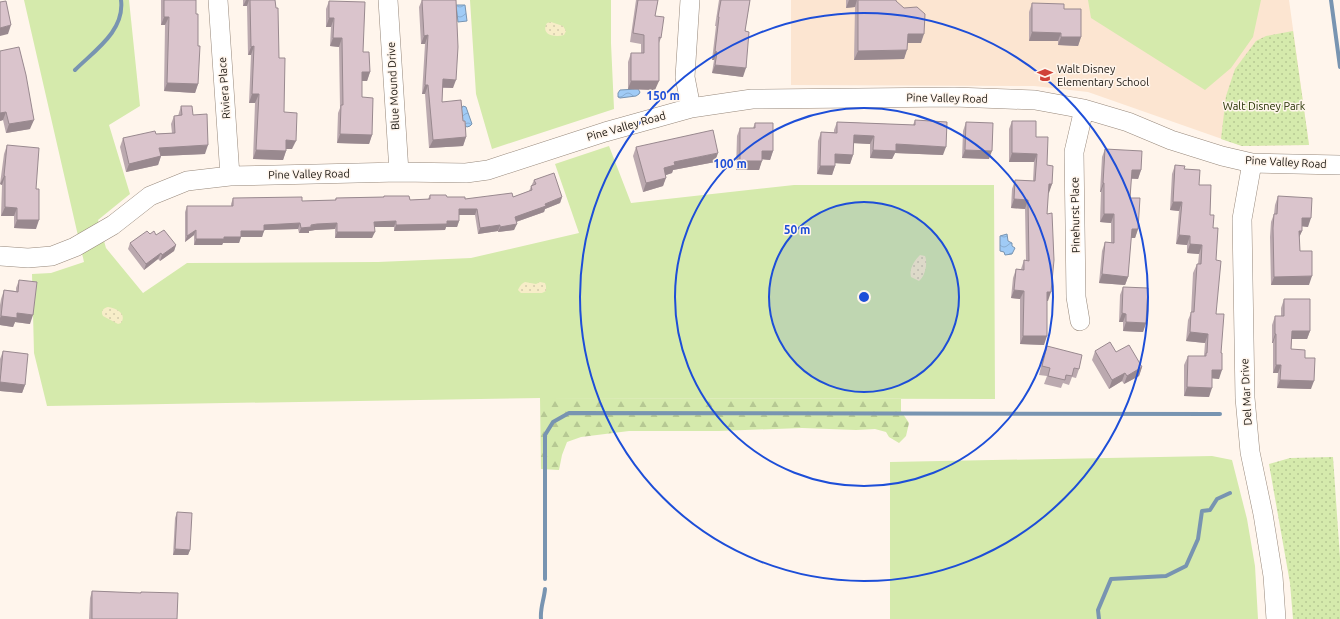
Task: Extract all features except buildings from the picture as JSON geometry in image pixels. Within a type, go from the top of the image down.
[{"type":"street","name":"Riviera Place","points":[[218,0],[230,176]]},
{"type":"street","name":"Blue Mound Drive","points":[[388,0],[399,172]]},
{"type":"street","points":[[690,0],[685,77],[691,108]]},
{"type":"street","name":"Pine Valley Road","points":[[0,256],[28,258],[52,256],[75,247],[113,225],[150,196],[187,181],[230,176],[466,172],[488,170],[605,132],[691,108],[752,99],[954,97],[1035,100],[1084,109],[1128,122],[1178,142],[1222,156],[1252,163],[1337,165]]},
{"type":"street","name":"Pinehurst Place","points":[[1080,321],[1076,297],[1074,152],[1084,109]]},
{"type":"street","name":"Del Mar Drive","points":[[1252,163],[1242,219],[1246,398],[1250,452],[1263,514],[1273,576],[1276,619]]},
{"type":"shaded area","name":"Walt Disney Elementary School","points":[[791,0],[1289,0],[1309,145],[1242,146],[1088,92],[1034,86],[791,85]]},
{"type":"green space","points":[[24,0],[129,0],[140,106],[109,125],[130,194],[98,220],[106,248],[143,293],[187,263],[378,262],[471,258],[579,233],[555,164],[609,146],[631,203],[794,185],[994,185],[995,399],[540,398],[47,406],[34,353],[32,274],[51,273],[84,262]]},
{"type":"green space","points":[[470,0],[611,0],[614,109],[492,149],[476,94]]},
{"type":"green space","points":[[1088,0],[1261,0],[1253,37],[1231,68],[1205,90],[1091,18]]},
{"type":"green space","name":"Walt Disney Park","points":[[1293,31],[1309,145],[1242,146],[1221,139],[1226,96],[1235,69],[1256,41],[1266,36]]},
{"type":"green space","points":[[540,398],[901,399],[901,411],[909,423],[906,436],[899,443],[889,437],[886,432],[875,429],[856,430],[802,428],[719,431],[629,431],[581,437],[567,442],[562,455],[559,470],[541,469]]},
{"type":"green space","points":[[1212,456],[1232,460],[1247,519],[1255,566],[1258,619],[890,619],[890,462]]},
{"type":"green space","points":[[1333,457],[1340,558],[1340,619],[1293,619],[1290,583],[1269,464],[1290,458]]},
{"type":"sand","points":[[551,22],[563,26],[566,31],[564,35],[553,36],[547,33],[545,27],[547,23]]},
{"type":"sand","points":[[920,255],[925,256],[926,266],[919,281],[911,277],[911,271],[912,265]]},
{"type":"sand","points":[[525,282],[536,284],[540,282],[545,283],[546,291],[542,293],[521,293],[518,290]]},
{"type":"sand","points":[[108,307],[118,310],[122,314],[123,320],[121,323],[118,324],[103,316],[103,310]]},
{"type":"water","points":[[456,5],[465,5],[467,21],[458,22]]},
{"type":"water","points":[[638,89],[640,92],[636,96],[618,97],[620,90]]},
{"type":"water","points":[[463,106],[466,107],[472,124],[467,127],[462,124],[461,109]]},
{"type":"water","points":[[1007,234],[1008,241],[1012,243],[1012,246],[1015,248],[1012,254],[1005,255],[1004,252],[1000,251],[1000,236]]},
{"type":"waterway","points":[[75,70],[107,40],[113,31],[121,11],[121,0]]},
{"type":"waterway","points":[[1331,0],[1340,67]]},
{"type":"waterway","points":[[545,579],[545,435],[553,422],[569,413],[1220,414]]},
{"type":"waterway","points":[[1099,619],[1098,610],[1111,579],[1166,576],[1186,566],[1198,539],[1202,511],[1210,510],[1217,499],[1230,493]]},
{"type":"waterway","points":[[541,619],[545,589]]},
{"type":"place","name":"Walt Disney Elementary School","points":[[1045,75]]}]
